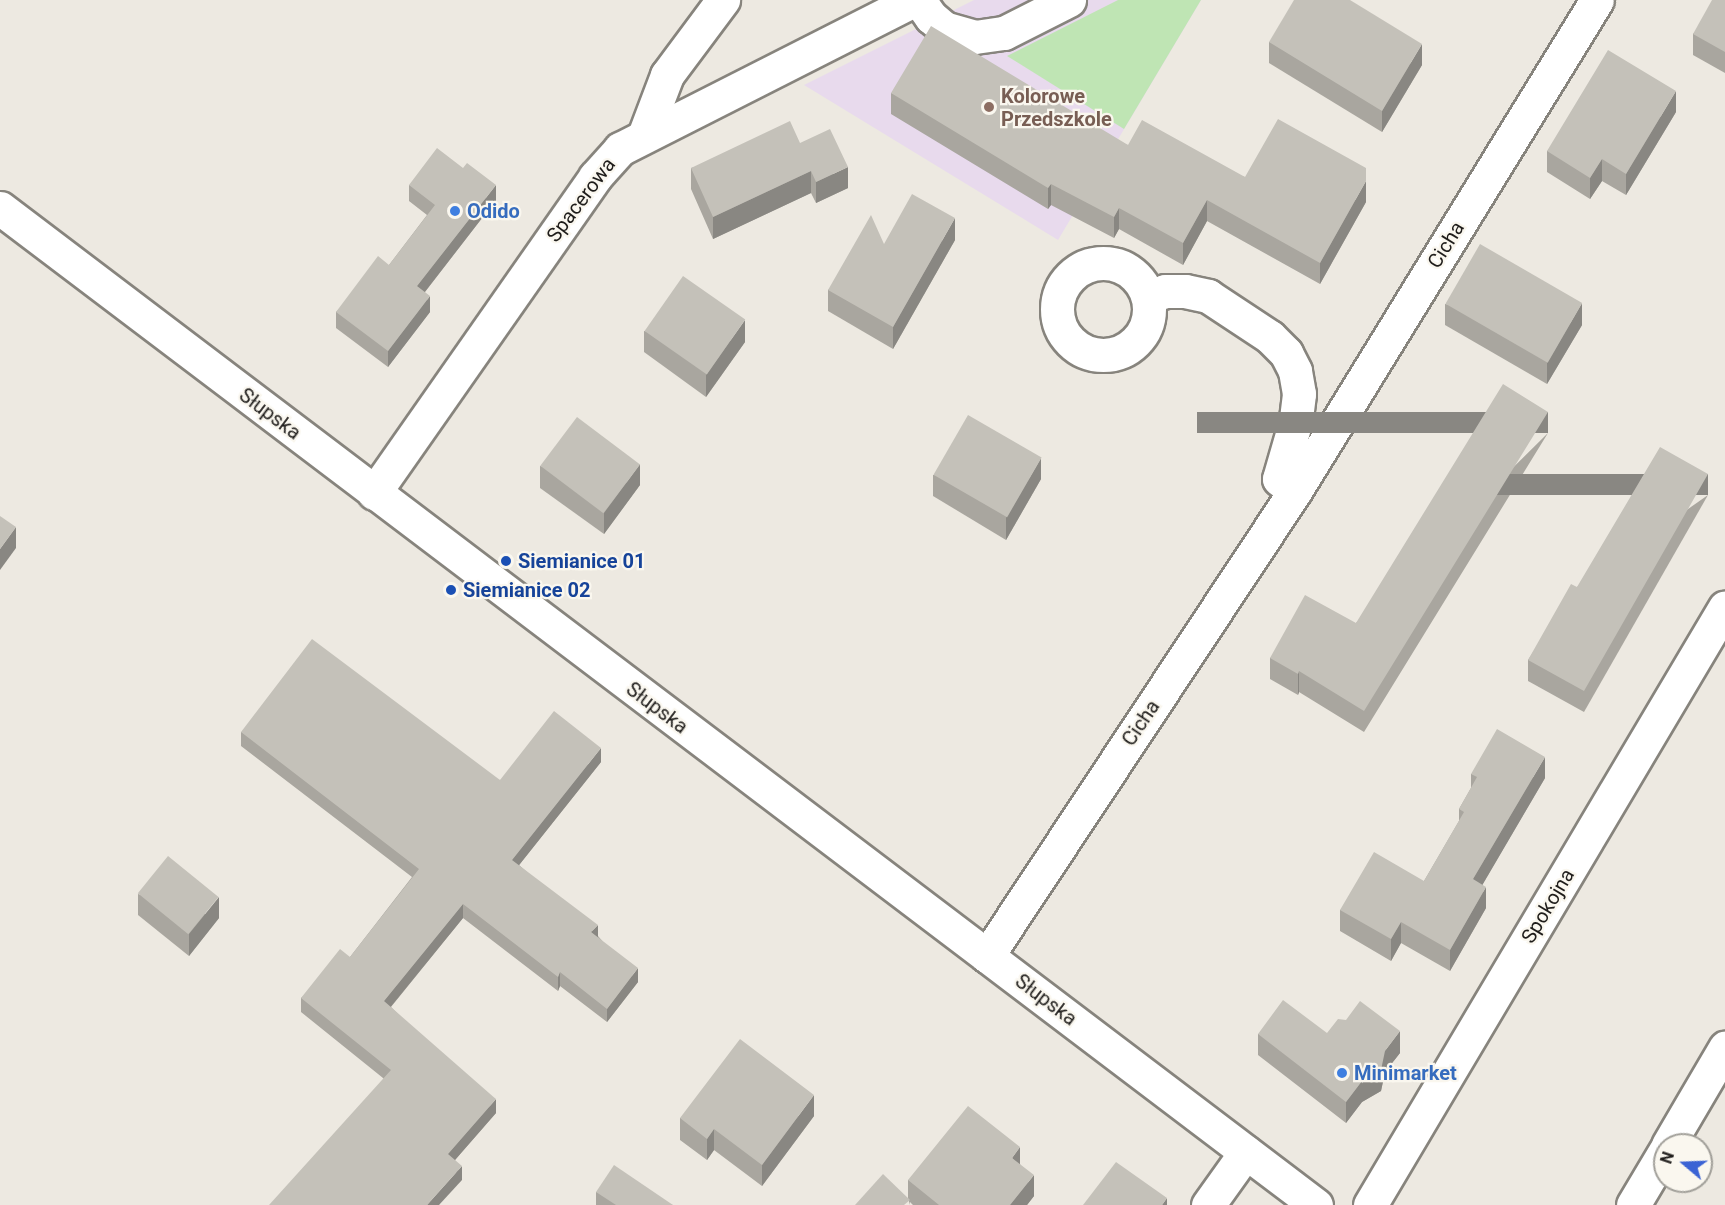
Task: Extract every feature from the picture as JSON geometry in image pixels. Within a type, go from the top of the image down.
[{"type":"street","points":[[645,133],[667,75],[723,0]]},
{"type":"street","name":"Spacerowa","points":[[374,493],[596,177],[620,149],[645,133],[914,0]]},
{"type":"street","points":[[920,0],[931,17],[944,28],[975,37],[1004,33],[1069,0]]},
{"type":"street","name":"Cicha","points":[[987,956],[1295,490],[1597,0]]},
{"type":"street","name":"Słupska","points":[[0,208],[1316,1205]]},
{"type":"street","points":[[1148,297],[1165,291],[1208,296],[1270,337],[1286,353],[1295,371],[1299,394],[1296,420],[1279,479],[1295,490]]},
{"type":"street","name":"Spokojna","points":[[1370,1205],[1725,607]]},
{"type":"street","points":[[1675,1133],[1725,1048]]},
{"type":"street","points":[[1208,1205],[1246,1152]]},
{"type":"street","points":[[1633,1205],[1653,1171]]},
{"type":"shaded area","name":"Kolorowe Przedszkole","points":[[974,0],[1201,0],[1058,240],[804,85]]},
{"type":"green space","points":[[1118,0],[1201,0],[1124,129],[1007,56]]},
{"type":"building","points":[[1294,0],[1350,0],[1422,44],[1382,111],[1269,42]]},
{"type":"building","points":[[1712,0],[1725,0],[1725,52],[1693,34]]},
{"type":"building","points":[[931,26],[1128,145],[1142,120],[1245,177],[1278,119],[1366,168],[1366,181],[1320,263],[1207,200],[1183,243],[1119,208],[1114,217],[1051,184],[1048,188],[891,93]]},
{"type":"building","points":[[1608,50],[1676,91],[1626,174],[1602,159],[1590,178],[1547,151]]},
{"type":"building","points":[[790,121],[800,143],[830,129],[848,167],[816,182],[811,171],[713,217],[691,168]]},
{"type":"building","points":[[437,148],[463,168],[467,163],[496,185],[417,286],[430,296],[388,351],[336,312],[378,256],[389,265],[435,205],[409,185]]},
{"type":"building","points":[[912,194],[955,218],[893,327],[828,290],[871,215],[884,244]]},
{"type":"building","points":[[1480,244],[1582,303],[1548,363],[1446,304]]},
{"type":"building","points":[[683,276],[745,320],[707,374],[645,331]]},
{"type":"building","points":[[1503,384],[1548,412],[1364,711],[1299,671],[1298,674],[1270,658],[1305,595],[1356,623]]},
{"type":"building","points":[[968,415],[1042,458],[1007,517],[934,475]]},
{"type":"building","points":[[577,417],[640,465],[603,513],[540,466]]},
{"type":"building","points":[[1660,447],[1708,474],[1584,691],[1528,660],[1571,584],[1577,587]]},
{"type":"building","points":[[0,516],[16,527],[0,549]]},
{"type":"building","points":[[312,639],[500,780],[554,711],[601,748],[512,860],[598,925],[591,932],[638,968],[607,1009],[560,972],[558,977],[463,904],[384,1001],[496,1099],[448,1154],[462,1166],[427,1205],[269,1205],[391,1070],[301,998],[340,949],[350,957],[419,869],[241,732]]},
{"type":"building","points":[[1497,729],[1545,757],[1473,879],[1486,887],[1450,950],[1401,922],[1391,939],[1340,910],[1374,852],[1424,881],[1464,812],[1459,809],[1477,777],[1471,774]]},
{"type":"building","points":[[168,856],[219,897],[188,934],[138,893]]},
{"type":"building","name":"Minimarket","points":[[1283,1000],[1327,1033],[1338,1019],[1346,1020],[1360,1001],[1400,1031],[1385,1051],[1381,1070],[1362,1081],[1346,1102],[1258,1034]]},
{"type":"building","points":[[740,1039],[814,1095],[762,1165],[714,1129],[707,1139],[680,1118]]},
{"type":"building","points":[[968,1106],[1020,1147],[1012,1158],[1034,1175],[1010,1205],[939,1205],[908,1180]]},
{"type":"building","points":[[1116,1162],[1167,1198],[1162,1205],[1083,1205]]},
{"type":"building","points":[[614,1165],[673,1205],[616,1205],[596,1192]]},
{"type":"building","points":[[883,1174],[910,1200],[904,1205],[855,1205]]},
{"type":"place","name":"Kolorowe Przedszkole","points":[[989,107]]},
{"type":"place","name":"Odido","points":[[455,211]]},
{"type":"place","name":"Siemianice 01","points":[[506,561]]},
{"type":"place","name":"Siemianice 02","points":[[451,590]]},
{"type":"place","name":"Minimarket","points":[[1342,1073]]}]
